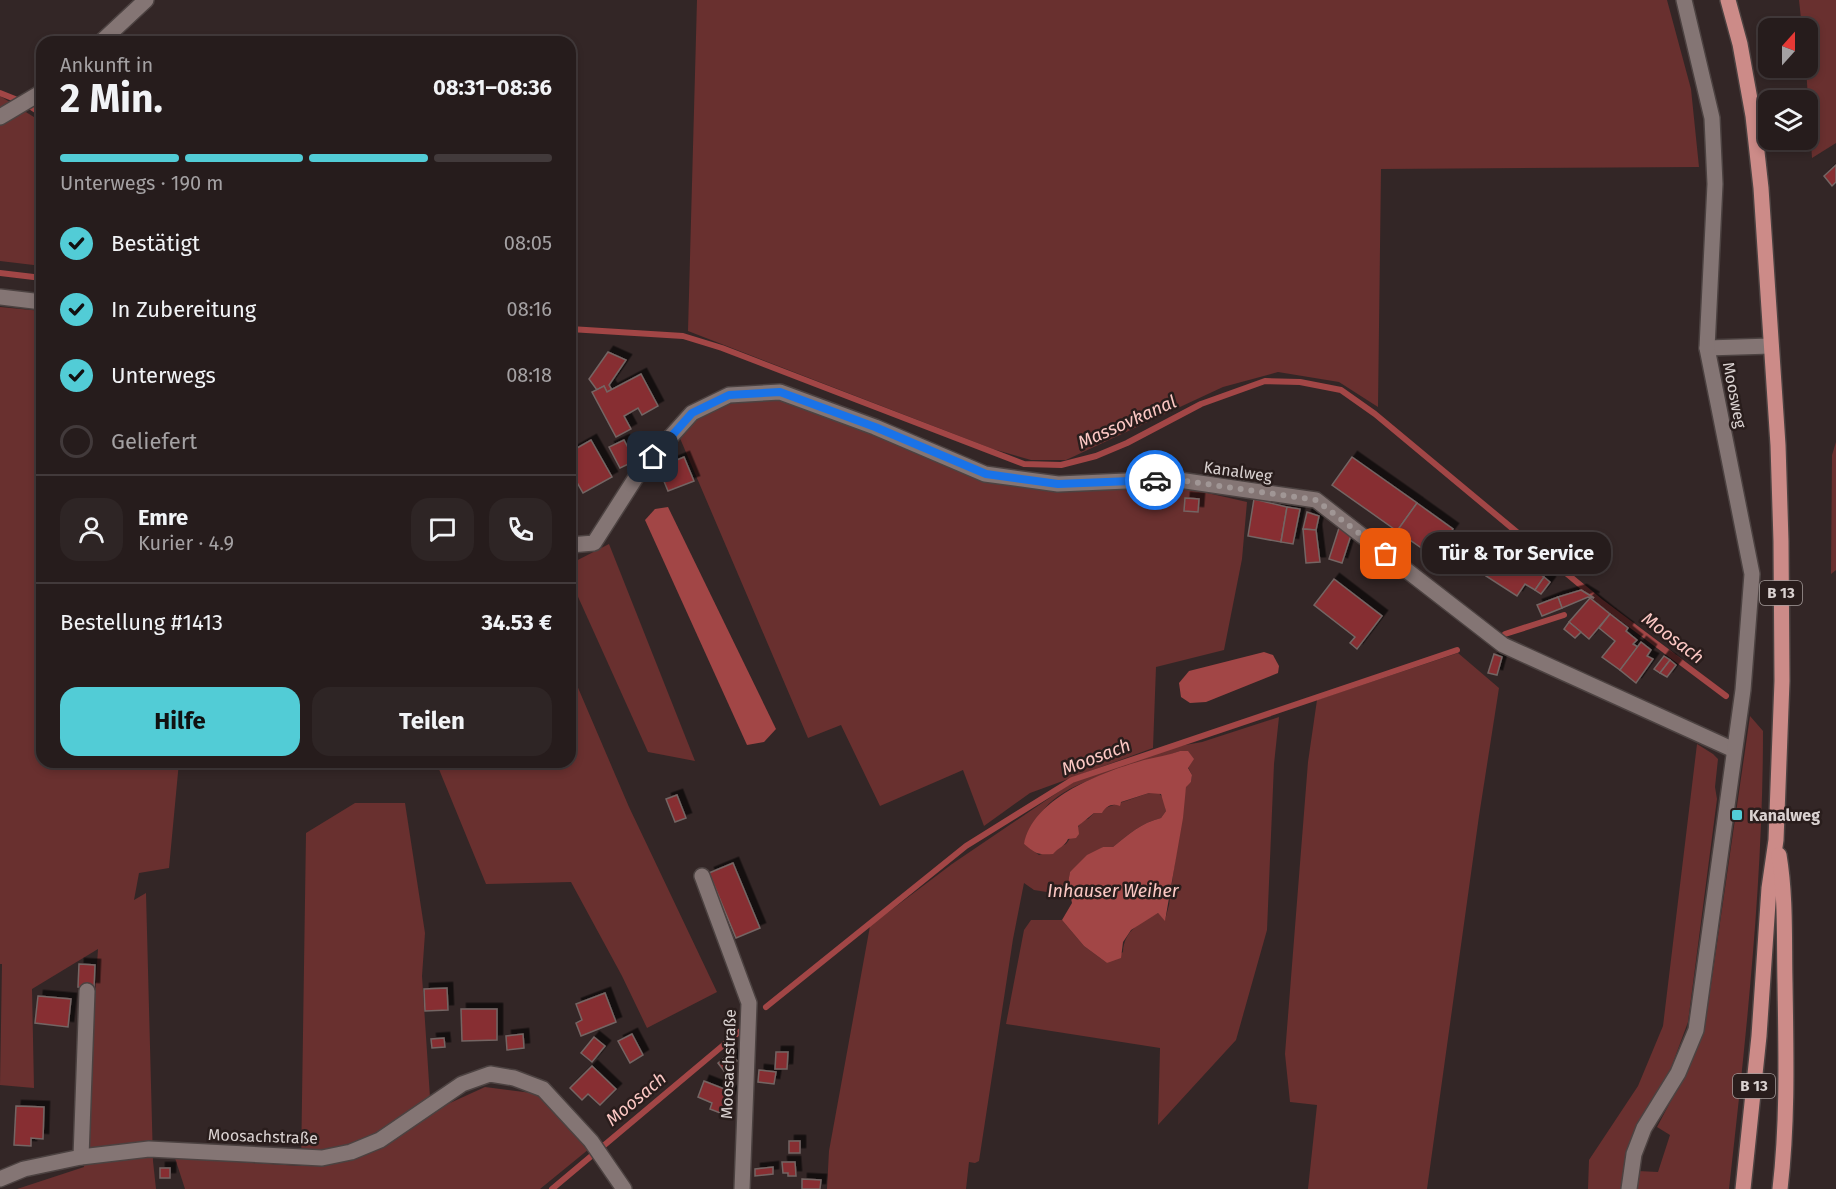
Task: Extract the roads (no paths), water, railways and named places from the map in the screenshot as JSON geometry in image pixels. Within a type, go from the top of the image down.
[{"type":"main road","name":"B 13","points":[[1728,0],[1740,44],[1753,117],[1767,264],[1778,445],[1781,553],[1782,681],[1776,840],[1769,888],[1759,1036],[1743,1189]]},
{"type":"main road","name":"B 13","points":[[1776,840],[1782,873],[1786,1025],[1785,1127],[1780,1189]]},
{"type":"street","points":[[107,36],[146,0]]},
{"type":"street","name":"Moosweg","points":[[1629,1189],[1634,1154],[1644,1128],[1678,1073],[1696,1030],[1743,690],[1752,574],[1707,348],[1715,184],[1712,118],[1684,0]]},
{"type":"street","points":[[0,117],[36,96]]},
{"type":"street","points":[[0,297],[36,301]]},
{"type":"street","points":[[1707,348],[1771,346]]},
{"type":"street","name":"Kanalweg","points":[[576,544],[594,543],[640,471],[692,413],[729,395],[780,392],[875,427],[986,474],[1058,484],[1172,479],[1316,500],[1503,645],[1734,750]]},
{"type":"street","name":"Moosachstraße","points":[[702,876],[749,1004],[742,1189]]},
{"type":"street","points":[[81,1156],[87,991]]},
{"type":"street","name":"Moosachstraße","points":[[0,1179],[24,1169],[81,1156],[149,1149],[322,1158],[342,1154],[380,1140],[462,1084],[490,1074],[514,1078],[543,1089],[591,1141],[624,1189]]},
{"type":"water","points":[[668,507],[776,729],[764,742],[747,745],[645,520],[655,509]]},
{"type":"water","points":[[1264,652],[1273,655],[1279,666],[1278,673],[1206,702],[1190,703],[1181,697],[1179,683],[1189,671]]},
{"type":"water","name":"Inhauser Weiher","points":[[1188,751],[1194,759],[1188,768],[1192,775],[1191,782],[1186,787],[1183,818],[1165,921],[1158,913],[1131,930],[1123,942],[1121,958],[1107,963],[1084,946],[1062,920],[1072,903],[1068,883],[1070,872],[1087,855],[1103,847],[1113,847],[1141,826],[1161,818],[1166,811],[1161,794],[1149,793],[1121,802],[1120,806],[1110,806],[1102,813],[1094,813],[1078,826],[1079,834],[1076,838],[1068,839],[1053,854],[1037,853],[1024,844],[1030,827],[1041,813],[1072,789],[1090,779],[1127,765]]},
{"type":"waterway","points":[[0,93],[15,99]]},
{"type":"waterway","points":[[28,105],[36,110]]},
{"type":"waterway","name":"Massovkanal","points":[[0,273],[36,277]]},
{"type":"waterway","name":"Massovkanal","points":[[576,329],[683,336],[722,348],[1024,464],[1061,465],[1096,456],[1127,443],[1201,404],[1265,381],[1300,382],[1341,390],[1375,414],[1602,603],[1726,696]]},
{"type":"waterway","name":"Moosach","points":[[1505,634],[1564,615]]},
{"type":"waterway","name":"Moosach","points":[[766,1007],[966,846],[1072,780],[1457,650]]},
{"type":"waterway","name":"Moosach","points":[[552,1189],[739,1032]]},
{"type":"place","name":"Tür & Tor Service","points":[[1386,554]]},
{"type":"place","name":"Kanalweg","points":[[1737,815]]}]
